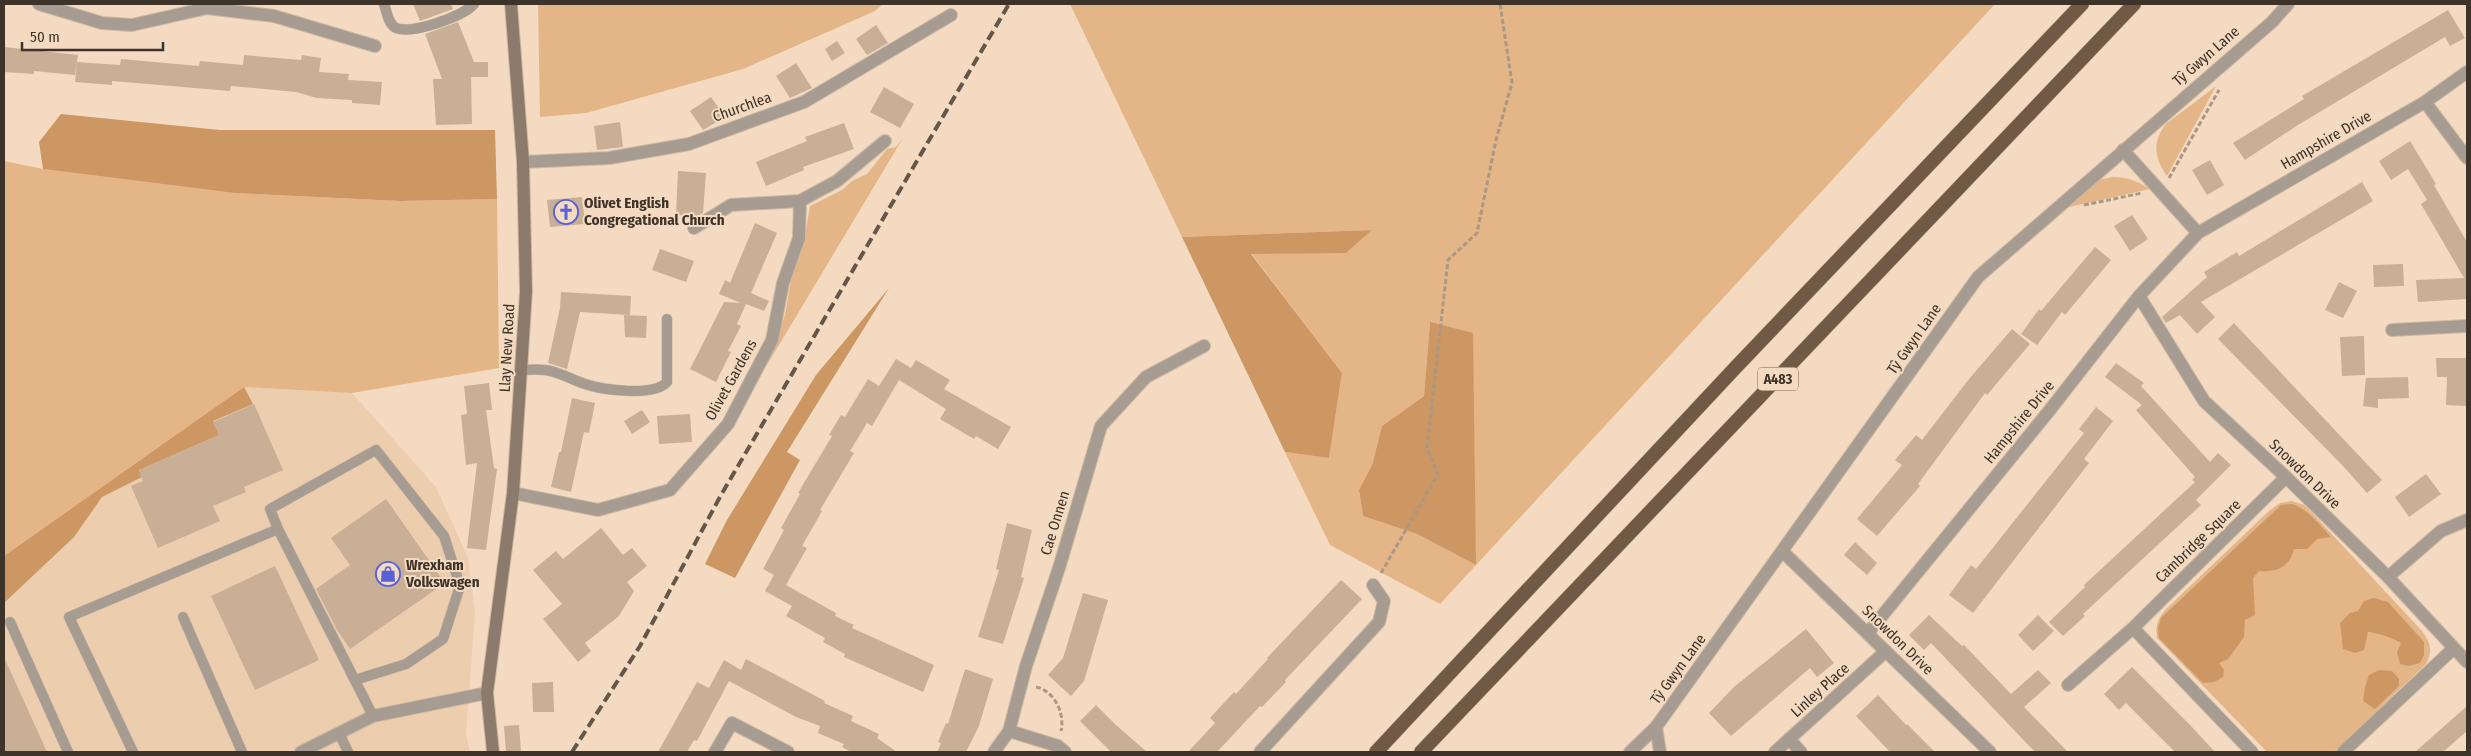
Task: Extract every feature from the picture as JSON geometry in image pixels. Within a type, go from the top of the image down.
[{"type":"highway","name":"A483","points":[[1376,752],[1736,367],[2082,4]]},
{"type":"highway","name":"A483","points":[[1421,752],[2134,4]]},
{"type":"main road","name":"Llay New Road","points":[[493,752],[486,693],[513,494],[526,292],[523,162],[511,4]]},
{"type":"street","points":[[39,4],[102,23],[132,25],[207,8],[275,10],[375,46]]},
{"type":"street","name":"Tŷ Gwyn Lane","points":[[1630,752],[1656,727],[1978,277],[2272,22],[2288,4]]},
{"type":"street","name":"Churchlea","points":[[523,162],[609,158],[688,144],[804,102],[951,15]]},
{"type":"street","name":"Hampshire Drive","points":[[1868,633],[2049,411],[2138,296],[2198,233],[2425,102],[2467,72]]},
{"type":"street","points":[[2425,102],[2467,158]]},
{"type":"street","points":[[694,228],[731,205],[800,201],[837,181],[886,141]]},
{"type":"street","points":[[2123,150],[2198,233]]},
{"type":"street","name":"Olivet Gardens","points":[[513,494],[598,510],[670,490],[728,424],[772,340],[783,283],[799,238],[800,201]]},
{"type":"street","name":"Snowdon Drive","points":[[2138,296],[2204,401],[2286,477],[2388,577],[2467,662]]},
{"type":"street","points":[[2392,330],[2467,326]]},
{"type":"street","name":"Cae Onnen","points":[[994,752],[1009,731],[1021,684],[1059,568],[1101,426],[1146,377],[1204,346]]},
{"type":"street","name":"Cambridge Square","points":[[2068,685],[2133,628],[2286,477]]},
{"type":"street","points":[[2388,577],[2441,531],[2467,520]]},
{"type":"street","name":"Snowdon Drive","points":[[1783,552],[1990,752]]},
{"type":"street","points":[[1260,752],[1379,622],[1384,601],[1378,583]]},
{"type":"street","points":[[2133,628],[2252,752]]},
{"type":"street","points":[[2342,752],[2454,648]]},
{"type":"street","name":"Linley Place","points":[[1775,752],[1886,651]]},
{"type":"street","points":[[301,752],[373,716],[486,693]]},
{"type":"street","points":[[715,752],[732,723],[788,752]]},
{"type":"street","points":[[1656,727],[1660,752]]},
{"type":"street","points":[[1009,731],[1061,749]]},
{"type":"street","points":[[1789,739],[1801,752]]},
{"type":"lane","points":[[384,4],[394,27],[401,29],[429,25],[458,16],[474,4]]},
{"type":"lane","points":[[522,370],[546,370],[587,385],[616,390],[647,390],[663,387],[667,382],[667,319]]},
{"type":"lane","points":[[355,680],[406,664],[443,639],[460,586],[444,536],[376,450],[270,509],[278,530],[373,716]]},
{"type":"lane","points":[[133,752],[69,616],[278,530]]},
{"type":"lane","points":[[183,617],[242,752]]},
{"type":"lane","points":[[10,622],[68,752]]},
{"type":"lane","points":[[339,733],[348,752]]},
{"type":"path","points":[[1378,583],[1381,573],[1438,474],[1427,448],[1448,260],[1477,232],[1496,140],[1512,83],[1500,4]]},
{"type":"path","points":[[2076,207],[2148,192],[2172,176],[2219,89]]},
{"type":"path","points":[[1021,684],[1041,688],[1057,701],[1063,722],[1061,749]]},
{"type":"shaded area","points":[[538,4],[883,4],[875,11],[743,69],[586,113],[540,117]]},
{"type":"shaded area","points":[[1070,4],[1995,4],[1440,604],[1330,545],[1285,452],[1329,458],[1342,373],[1251,253],[1346,253],[1371,230],[1182,237]],"holes":[[[1430,322],[1476,565],[1417,534],[1363,516],[1359,490],[1372,465],[1382,426],[1424,396]]]},
{"type":"shaded area","points":[[2216,86],[2167,176],[2159,163],[2156,150],[2161,131],[2166,124]]},
{"type":"shaded area","points":[[61,114],[220,130],[495,130],[497,199],[400,201],[234,193],[43,169],[39,142]]},
{"type":"shaded area","points":[[903,138],[767,365],[785,315],[793,269],[804,243],[810,206],[842,190],[852,181],[867,174],[887,149],[896,147]]},
{"type":"shaded area","points":[[4,161],[43,169],[234,193],[400,201],[497,199],[499,368],[352,393],[244,387],[4,556]]},
{"type":"shaded area","points":[[2112,177],[2132,180],[2150,189],[2060,209],[2091,182]]},
{"type":"shaded area","points":[[1372,230],[1346,253],[1251,254],[1342,373],[1329,458],[1285,452],[1182,237]]},
{"type":"shaded area","points":[[889,288],[787,452],[800,460],[735,578],[705,564],[727,520],[816,375]]},
{"type":"shaded area","points":[[1430,322],[1473,333],[1476,565],[1417,534],[1363,516],[1359,490],[1372,465],[1382,426],[1424,396]]},
{"type":"shaded area","points":[[244,387],[352,393],[436,487],[468,558],[475,612],[466,735],[470,752],[4,752],[4,556]]},
{"type":"shaded area","points":[[244,387],[253,404],[213,421],[219,435],[139,470],[142,477],[102,497],[74,537],[4,603],[4,556]]},
{"type":"shaded area","points":[[2292,501],[2304,505],[2313,514],[2422,631],[2430,647],[2430,655],[2426,664],[2334,752],[2267,752],[2157,638],[2156,629],[2158,622],[2167,608],[2270,510],[2280,503]]},
{"type":"shaded area","points":[[2292,504],[2309,514],[2331,537],[2317,539],[2307,549],[2294,549],[2289,561],[2282,568],[2272,571],[2259,571],[2253,578],[2255,615],[2245,620],[2244,637],[2228,659],[2219,663],[2224,670],[2223,677],[2214,682],[2203,683],[2159,638],[2158,628],[2161,618],[2281,505]]},
{"type":"shaded area","points":[[2374,598],[2388,602],[2424,642],[2424,655],[2420,663],[2409,666],[2400,664],[2397,652],[2401,643],[2371,632],[2368,632],[2364,650],[2355,653],[2343,649],[2340,623],[2350,613],[2358,611],[2364,601]]},
{"type":"shaded area","points":[[2379,670],[2392,671],[2399,679],[2399,686],[2375,709],[2363,701],[2369,675]]},
{"type":"building","points":[[413,4],[451,4],[453,9],[420,21]]},
{"type":"building","points":[[2448,10],[2465,38],[2450,46],[2445,37],[2298,125],[2245,160],[2233,143],[2304,99],[2302,96]]},
{"type":"building","points":[[458,22],[474,62],[488,62],[488,77],[471,77],[472,124],[436,125],[433,79],[442,79],[425,34]]},
{"type":"building","points":[[876,25],[888,43],[867,55],[856,39]]},
{"type":"building","points":[[837,41],[845,53],[832,61],[825,49]]},
{"type":"building","points":[[4,47],[78,55],[75,75],[34,71],[34,74],[4,72]]},
{"type":"building","points":[[244,55],[301,60],[302,55],[321,58],[319,72],[349,74],[348,80],[382,82],[380,105],[352,103],[352,100],[317,98],[296,92],[231,86],[230,91],[112,81],[112,85],[75,82],[77,62],[120,65],[121,59],[199,66],[200,61],[243,65]]},
{"type":"building","points":[[796,63],[812,88],[790,98],[776,76]]},
{"type":"building","points":[[884,87],[914,104],[900,128],[870,112]]},
{"type":"building","points":[[711,97],[725,117],[703,130],[690,111]]},
{"type":"building","points":[[620,122],[623,147],[597,150],[594,126]]},
{"type":"building","points":[[844,123],[854,149],[803,167],[804,170],[766,186],[756,162],[807,141],[805,137]]},
{"type":"building","points":[[2410,141],[2436,184],[2434,185],[2467,242],[2467,299],[2418,302],[2416,280],[2464,278],[2421,204],[2427,200],[2408,169],[2391,180],[2379,161]]},
{"type":"building","points":[[2210,160],[2224,185],[2207,195],[2192,170]]},
{"type":"building","points":[[678,171],[706,173],[703,213],[697,216],[676,215]]},
{"type":"building","points":[[2362,182],[2373,201],[2201,302],[2215,317],[2197,334],[2180,315],[2166,323],[2162,317],[2207,277],[2204,272],[2237,252],[2239,256]]},
{"type":"building","name":"Olivet English Congregational Church","points":[[582,197],[585,224],[550,227],[547,200]]},
{"type":"building","points":[[2132,215],[2148,239],[2130,251],[2114,226]]},
{"type":"building","points":[[755,223],[777,233],[751,293],[769,301],[764,311],[746,304],[737,324],[741,326],[728,351],[731,352],[716,382],[690,369],[724,302],[741,303],[719,294],[725,280],[730,283]]},
{"type":"building","points":[[2095,247],[2111,260],[2065,315],[2062,312],[2037,345],[2021,334],[2039,309],[2041,311]]},
{"type":"building","points":[[660,249],[694,261],[686,282],[652,270]]},
{"type":"building","points":[[2403,264],[2404,286],[2374,287],[2373,265]]},
{"type":"building","points":[[2339,282],[2357,291],[2343,318],[2325,310]]},
{"type":"building","points":[[561,292],[631,296],[630,315],[580,312],[567,369],[548,363],[560,308]]},
{"type":"building","points":[[624,315],[647,316],[646,338],[625,337]]},
{"type":"building","points":[[2234,323],[2382,480],[2367,493],[2344,467],[2218,339]]},
{"type":"building","points":[[2012,329],[2030,344],[1987,395],[1985,393],[1918,484],[1920,486],[1877,536],[1857,519],[1902,465],[1895,460],[1916,435],[1922,440],[1969,379]]},
{"type":"building","points":[[2364,336],[2365,375],[2342,376],[2340,337]]},
{"type":"building","points":[[2436,358],[2467,358],[2467,406],[2446,405],[2447,377],[2437,377]]},
{"type":"building","points":[[896,359],[911,368],[916,360],[950,380],[944,389],[1011,427],[998,449],[976,436],[974,439],[940,419],[946,409],[899,380],[872,426],[867,423],[850,451],[854,453],[820,510],[822,511],[802,546],[807,548],[786,585],[836,613],[835,616],[854,625],[852,628],[934,665],[923,692],[844,657],[845,654],[823,642],[825,638],[786,616],[792,606],[765,591],[774,575],[763,569],[784,530],[781,528],[800,494],[798,493],[832,436],[829,435],[841,415],[845,417],[868,379],[879,386]]},
{"type":"building","points":[[2116,363],[2144,383],[2141,386],[2210,462],[2218,453],[2231,465],[2196,500],[2201,505],[2083,614],[2085,616],[2063,636],[2049,622],[2085,587],[2084,585],[2195,482],[2192,480],[2195,477],[2136,410],[2142,405],[2105,377]]},
{"type":"building","points":[[2408,377],[2409,398],[2378,399],[2378,408],[2363,406],[2366,378]]},
{"type":"building","points":[[489,383],[492,410],[486,410],[494,468],[497,469],[486,550],[467,548],[477,463],[466,465],[461,415],[467,414],[464,386]]},
{"type":"building","points":[[572,398],[595,403],[589,433],[584,432],[571,492],[551,487],[559,452],[561,452]]},
{"type":"building","points":[[254,404],[283,470],[244,487],[246,492],[213,506],[220,521],[158,548],[131,486],[143,481],[139,470],[219,435],[213,422]]},
{"type":"building","points":[[2096,407],[2113,421],[2084,459],[2089,463],[1973,613],[1949,595],[1971,565],[1976,569],[2084,433],[2079,429]]},
{"type":"building","points":[[642,410],[650,422],[632,434],[624,421]]},
{"type":"building","points":[[690,414],[692,442],[659,444],[657,416]]},
{"type":"building","points":[[2426,474],[2441,494],[2409,517],[2395,497]]},
{"type":"building","name":"Wrexham Volkswagen","points":[[386,499],[445,583],[350,649],[337,630],[316,589],[350,565],[331,538]]},
{"type":"building","points":[[1007,523],[1032,530],[1021,577],[1024,578],[1003,644],[978,637],[999,570],[996,569]]},
{"type":"building","points":[[601,528],[623,555],[632,548],[647,566],[627,582],[634,591],[619,616],[585,643],[591,651],[578,662],[543,619],[562,604],[533,570],[556,551],[563,559]]},
{"type":"building","points":[[1855,542],[1877,563],[1867,575],[1844,555]]},
{"type":"building","points":[[275,566],[319,660],[255,690],[211,596]]},
{"type":"building","points":[[1341,580],[1362,599],[1285,680],[1286,682],[1262,707],[1260,706],[1217,752],[1188,752],[1215,723],[1210,718],[1234,692],[1236,694],[1267,658]]},
{"type":"building","points":[[1083,593],[1108,600],[1084,681],[1071,696],[1048,675],[1063,658]]},
{"type":"building","points":[[1929,615],[1962,646],[1964,645],[2011,694],[2038,670],[2051,683],[2024,707],[2068,752],[2035,752],[1931,643],[1924,650],[1909,635]]},
{"type":"building","points":[[2038,615],[2054,631],[2033,651],[2018,635]]},
{"type":"building","points":[[1806,629],[1834,663],[1817,677],[1810,668],[1731,736],[1709,713],[1734,687]]},
{"type":"building","points":[[4,657],[47,752],[4,752]]},
{"type":"building","points":[[746,659],[825,701],[824,703],[853,716],[851,721],[879,734],[877,738],[897,752],[851,752],[842,747],[844,744],[818,733],[820,726],[796,717],[729,681],[697,741],[694,740],[687,752],[658,752],[697,682],[709,688],[724,660],[741,670]]},
{"type":"building","points":[[2132,667],[2215,752],[2175,752],[2126,703],[2119,710],[2104,694]]},
{"type":"building","points":[[965,669],[993,679],[979,726],[966,752],[937,752],[941,743],[938,742],[946,723],[948,724]]},
{"type":"building","points":[[553,682],[554,712],[533,712],[532,683]]},
{"type":"building","points":[[1878,695],[1935,752],[1890,752],[1856,716]]},
{"type":"building","points":[[1096,705],[1147,752],[1111,752],[1080,721]]},
{"type":"building","points":[[2467,706],[2467,731],[2443,752],[2415,752]]},
{"type":"building","points":[[519,725],[521,752],[506,752],[504,726]]},
{"type":"railway","points":[[572,752],[640,646],[721,495],[1009,4]]},
{"type":"place","name":"Olivet English Congregational Church","points":[[566,212]]},
{"type":"place","name":"Wrexham Volkswagen","points":[[388,574]]}]
